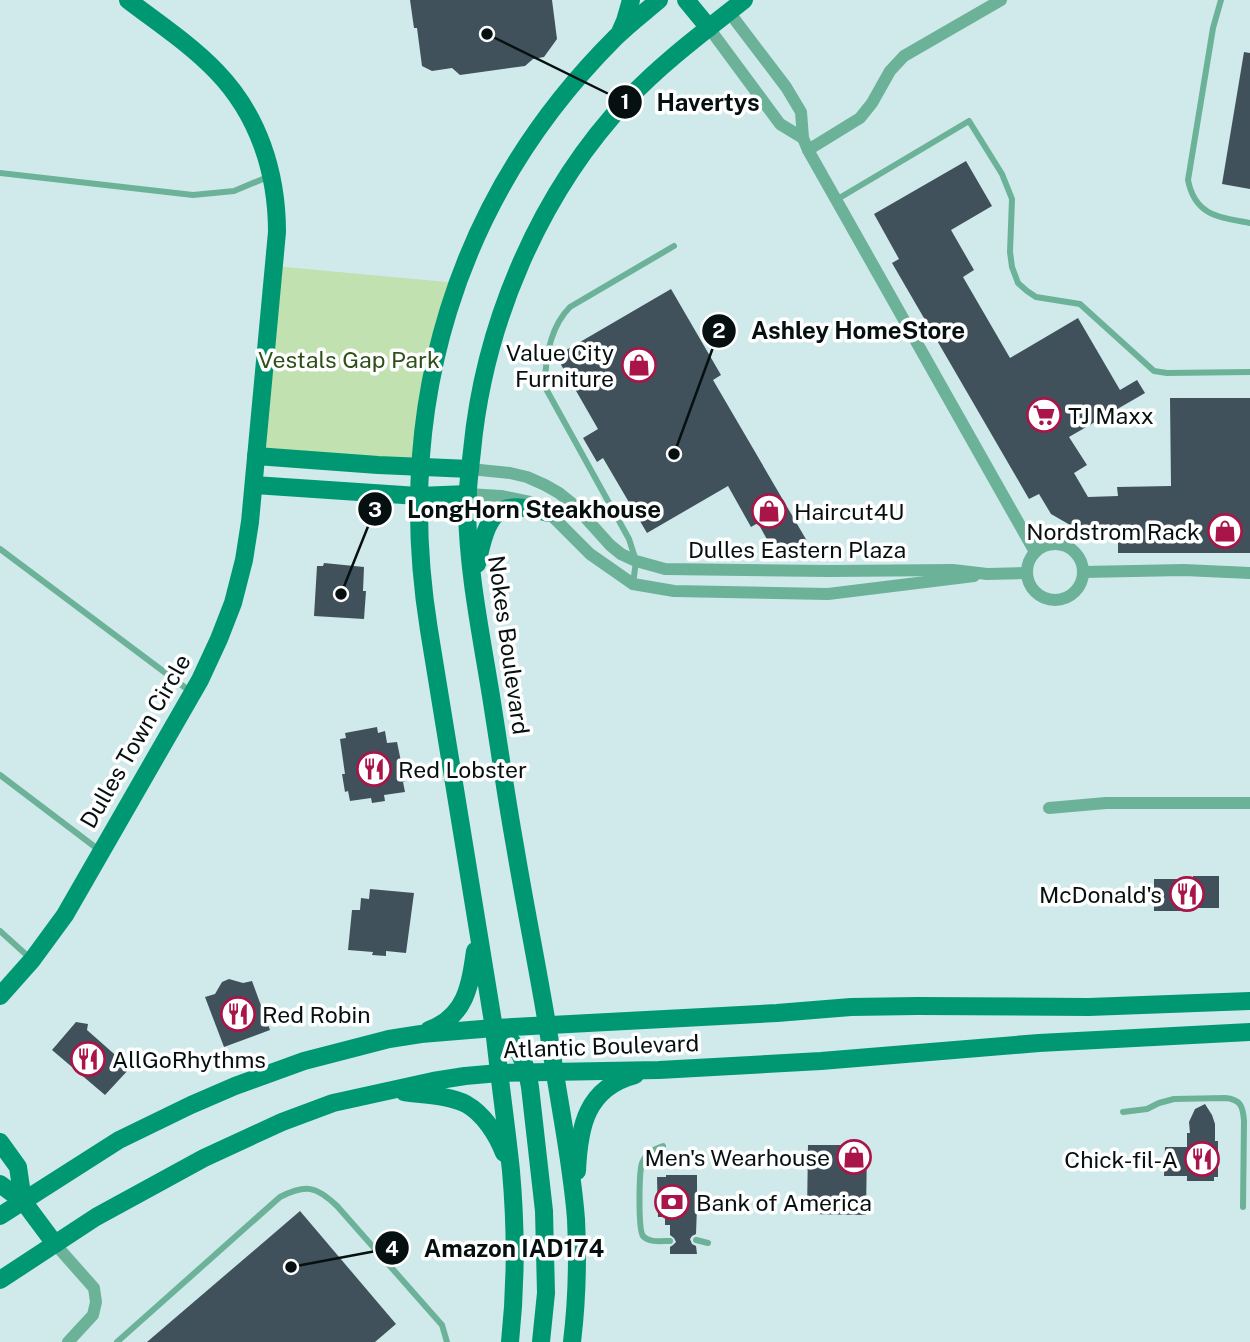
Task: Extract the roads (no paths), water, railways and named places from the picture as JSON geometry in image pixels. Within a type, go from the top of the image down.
[{"type":"main road","name":"Dulles Town Circle","points":[[0,995],[32,960],[65,915],[192,694],[215,649],[233,603],[250,522],[277,232],[272,175],[257,131],[232,88],[197,53],[128,0]]},
{"type":"main road","points":[[618,36],[631,0]]},
{"type":"main road","points":[[510,1342],[514,1244],[511,1173],[494,1028],[426,610],[419,543],[419,467],[425,411],[438,346],[458,283],[483,222],[515,164],[552,109],[595,59],[659,0]]},
{"type":"main road","points":[[686,0],[709,28]]},
{"type":"main road","name":"Nokes Boulevard","points":[[572,1342],[577,1267],[573,1188],[514,844],[470,558],[468,494],[474,426],[496,328],[535,232],[567,178],[627,100],[709,28],[724,6],[744,0]]},
{"type":"main road","points":[[256,456],[470,469]]},
{"type":"main road","points":[[254,485],[418,496],[468,494]]},
{"type":"main road","points":[[473,581],[484,535],[493,517],[500,510],[521,506],[550,513]]},
{"type":"main road","points":[[421,1034],[449,1020],[462,1003],[471,979],[477,930]]},
{"type":"main road","name":"Atlantic Boulevard","points":[[0,1216],[119,1140],[191,1105],[304,1061],[421,1034],[547,1024],[852,1007],[1089,1007],[1250,1001]]},
{"type":"main road","points":[[494,1028],[504,1032],[517,1047],[528,1072],[544,1211],[546,1293],[541,1342]]},
{"type":"main road","name":"Atlantic Boulevard","points":[[0,1280],[125,1200],[204,1158],[282,1122],[333,1103],[390,1090],[465,1076],[499,1073],[659,1070],[821,1061],[1039,1043],[1250,1032]]},
{"type":"main road","points":[[576,1220],[579,1138],[588,1110],[604,1092],[623,1078],[659,1070]]},
{"type":"main road","points":[[390,1090],[442,1097],[466,1104],[489,1125],[499,1139],[511,1173]]},
{"type":"main road","points":[[0,1142],[18,1167],[23,1200]]},
{"type":"main road","points":[[0,1184],[23,1200],[55,1244]]},
{"type":"street","points":[[808,150],[860,118],[890,71],[904,56],[1001,0]]},
{"type":"street","points":[[724,6],[786,87],[801,112],[803,138],[808,150],[1035,552]]},
{"type":"street","points":[[709,28],[780,124],[803,138]]},
{"type":"street","name":"Dulles Eastern Plaza","points":[[470,469],[527,477],[552,489],[574,505],[621,554],[665,569],[953,569],[987,574]]},
{"type":"street","name":"Dulles Eastern Plaza","points":[[468,494],[501,496],[535,503],[550,513],[590,554],[633,584],[651,589],[828,594],[987,574],[1026,573]]},
{"type":"street","points":[[1057,544],[1069,547],[1078,555],[1083,572],[1079,589],[1070,597],[1059,601],[1047,600],[1036,594],[1029,585],[1026,573],[1028,562],[1035,552],[1045,545],[1057,544]]},
{"type":"street","points":[[1083,572],[1184,570],[1250,573]]},
{"type":"street","points":[[1049,808],[1106,803],[1250,803]]},
{"type":"street","points":[[55,1244],[94,1288],[96,1302],[93,1315],[68,1342]]},
{"type":"lane","points":[[1221,0],[1213,27],[1188,180],[1191,195],[1204,210],[1218,217],[1250,223]]},
{"type":"lane","points":[[836,200],[970,121],[1002,174],[1012,199],[1012,267],[1018,282],[1027,291],[1036,296],[1080,304],[1154,371],[1250,372]]},
{"type":"lane","points":[[0,173],[193,195],[234,191],[272,175]]},
{"type":"lane","points":[[633,584],[636,561],[629,539],[545,387],[545,371],[560,317],[570,307],[674,246]]},
{"type":"lane","points":[[0,549],[192,694]]},
{"type":"lane","points":[[0,775],[101,851]]},
{"type":"lane","points":[[0,931],[32,960]]},
{"type":"lane","points":[[1123,1112],[1147,1109],[1174,1099],[1233,1098],[1239,1102],[1243,1108],[1244,1121],[1243,1208]]},
{"type":"lane","points":[[663,1146],[653,1149],[641,1165],[639,1225],[642,1235],[648,1240],[670,1241]]},
{"type":"lane","points":[[117,1342],[280,1197],[306,1188],[323,1193],[337,1206],[442,1325],[447,1342]]},
{"type":"lane","points":[[696,1240],[708,1243]]},
{"type":"place","name":"Havertys","points":[[487,34]]},
{"type":"place","name":"Value City Furniture","points":[[639,365]]},
{"type":"place","name":"TJ Maxx","points":[[1044,415]]},
{"type":"place","name":"Ashley HomeStore","points":[[674,454]]},
{"type":"place","name":"Haircut4U","points":[[769,511]]},
{"type":"place","name":"Nordstrom Rack","points":[[1225,531]]},
{"type":"place","name":"LongHorn Steakhouse","points":[[341,594]]},
{"type":"place","name":"Red Lobster","points":[[374,769]]},
{"type":"place","name":"McDonald's","points":[[1187,894]]},
{"type":"place","name":"Red Robin","points":[[238,1014]]},
{"type":"place","name":"AllGoRhythms","points":[[88,1059]]},
{"type":"place","name":"Men's Wearhouse","points":[[854,1157]]},
{"type":"place","name":"Chick-fil-A","points":[[1202,1159]]},
{"type":"place","name":"Bank of America","points":[[672,1202]]},
{"type":"place","name":"Amazon IAD174","points":[[291,1267]]},
{"type":"park label","name":"Vestals Gap Park","points":[[349,359]]}]
